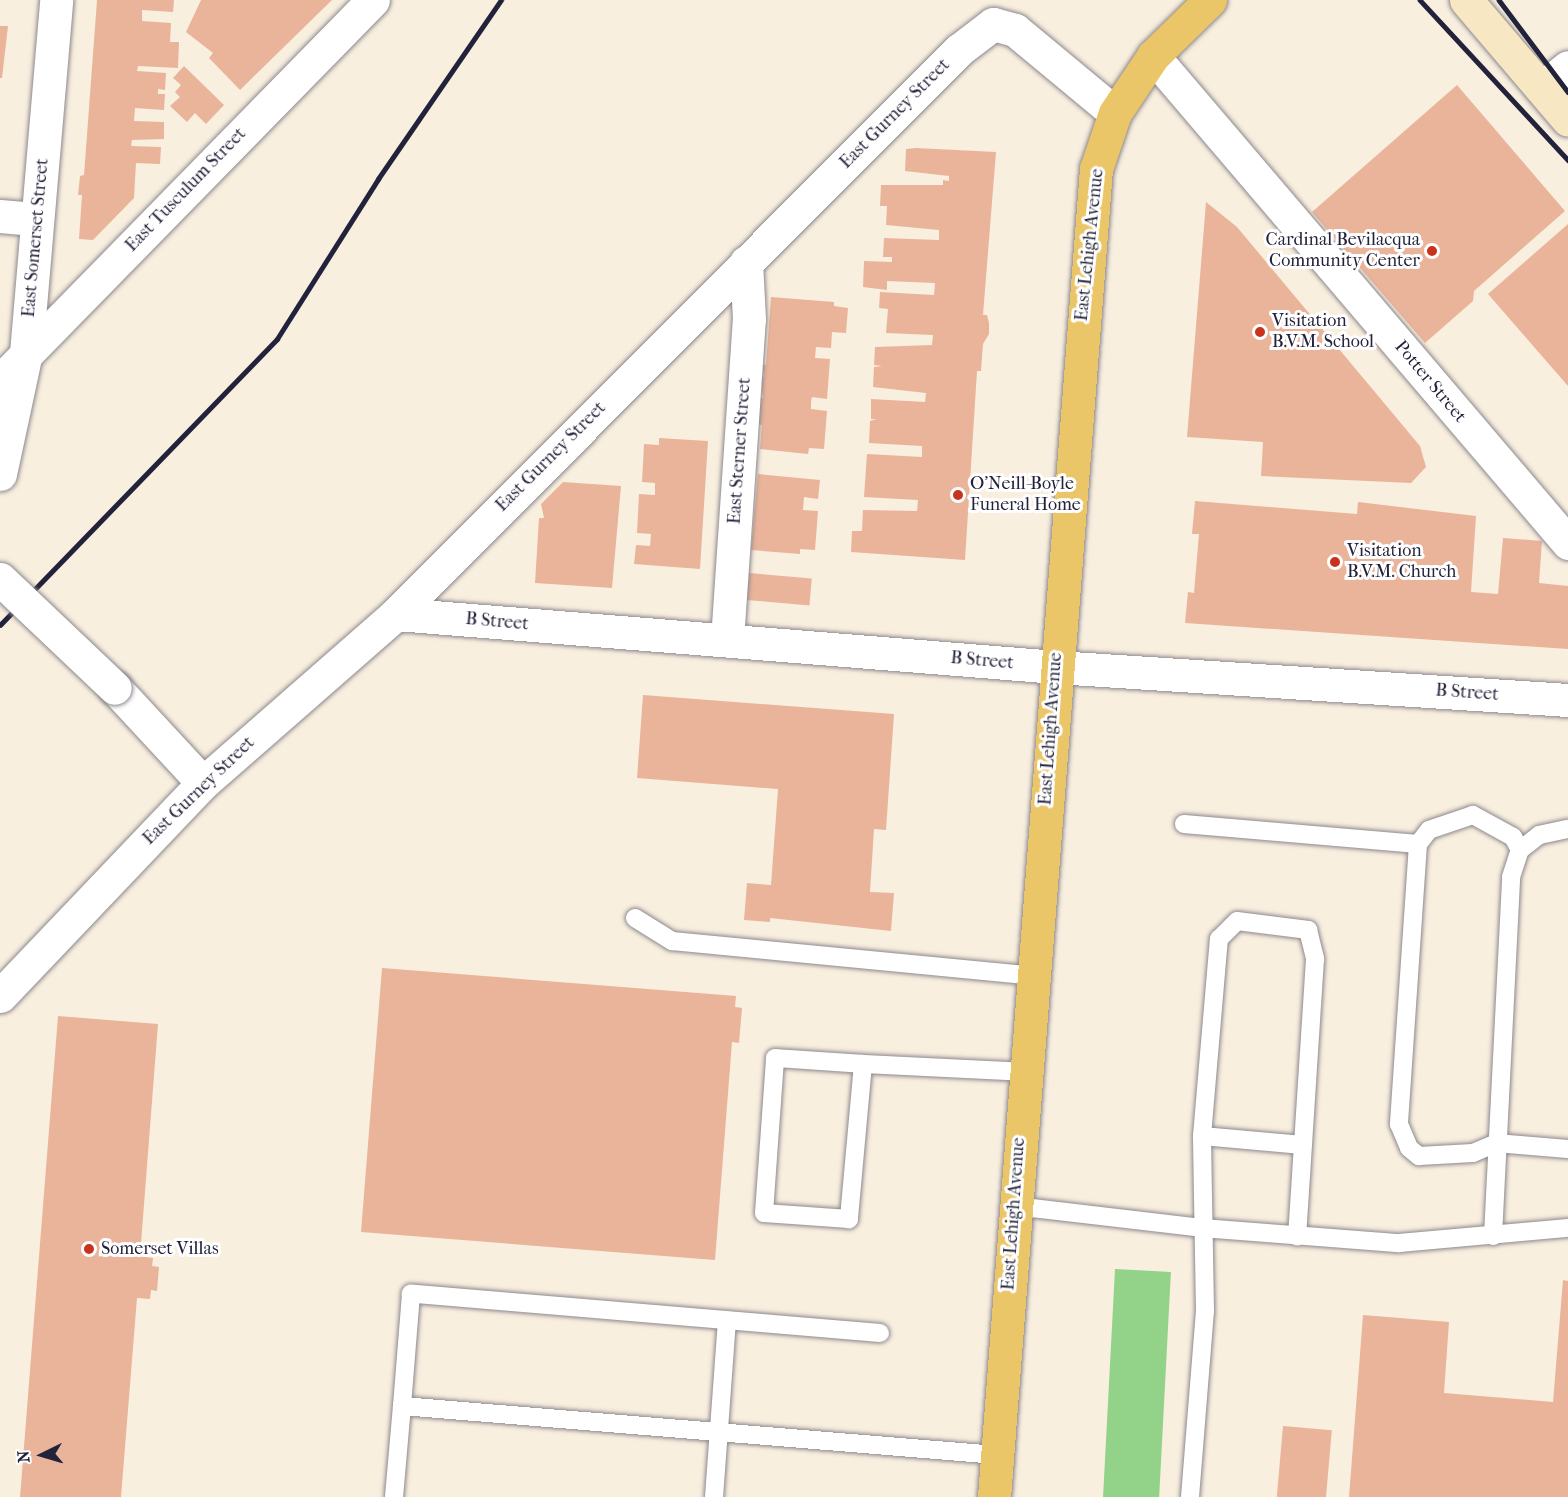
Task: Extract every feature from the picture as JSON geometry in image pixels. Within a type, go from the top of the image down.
[{"type":"main road","name":"East Lehigh Avenue","points":[[994,1497],[1024,1072],[1096,169],[1115,113],[1153,56],[1210,0]]},
{"type":"street","name":"East Somerset Street","points":[[0,474],[26,353],[56,0]]},
{"type":"street","name":"East Tusculum Street","points":[[0,381],[373,0]]},
{"type":"street","points":[[1466,0],[1568,120]]},
{"type":"street","name":"East Gurney Street","points":[[0,996],[203,783],[396,614],[959,50],[993,24],[1015,30],[1115,113]]},
{"type":"street","name":"Potter Street","points":[[1153,56],[1568,543]]},
{"type":"street","points":[[1542,88],[1568,67]]},
{"type":"street","points":[[0,216],[37,219]]},
{"type":"street","name":"East Sterner Street","points":[[728,640],[748,320],[746,262]]},
{"type":"street","points":[[0,579],[115,688],[203,783]]},
{"type":"street","name":"B Street","points":[[396,614],[1056,667],[1568,700]]},
{"type":"lane","points":[[1520,850],[1513,837],[1473,815],[1429,830],[1418,844],[1399,1124],[1408,1148],[1419,1156],[1473,1153],[1496,1143],[1568,1149]]},
{"type":"lane","points":[[1184,824],[1418,844]]},
{"type":"lane","points":[[1494,1236],[1496,1143],[1511,877],[1520,850],[1539,835],[1568,829]]},
{"type":"lane","points":[[635,918],[672,941],[1033,976]]},
{"type":"lane","points":[[1190,1497],[1205,1311],[1202,1136],[1219,939],[1237,921],[1308,930],[1315,959],[1297,1236]]},
{"type":"lane","points":[[863,1064],[849,1219],[764,1213],[775,1058],[1024,1072]]},
{"type":"lane","points":[[1202,1136],[1303,1145]]},
{"type":"lane","points":[[1015,1206],[1202,1228],[1399,1243],[1568,1228]]},
{"type":"lane","points":[[394,1497],[411,1294],[880,1333]]},
{"type":"lane","points":[[714,1497],[727,1320]]},
{"type":"lane","points":[[402,1406],[997,1455]]},
{"type":"green space","points":[[1115,1269],[1171,1272],[1159,1497],[1103,1497]]},
{"type":"building","points":[[97,0],[174,0],[173,12],[142,10],[142,21],[171,23],[170,42],[179,42],[178,68],[138,66],[137,71],[166,73],[165,90],[158,89],[158,94],[165,94],[164,110],[135,108],[134,121],[164,122],[164,139],[132,140],[131,146],[161,147],[160,164],[136,163],[134,198],[93,240],[79,239],[82,195],[78,195],[80,176],[84,175]]},
{"type":"building","points":[[201,0],[332,0],[240,90],[209,58],[213,53],[186,32]]},
{"type":"building","points":[[0,26],[8,26],[2,78],[0,78]]},
{"type":"building","points":[[184,66],[224,105],[206,124],[195,113],[187,122],[170,106],[180,97],[175,92],[181,85],[173,78]]},
{"type":"building","name":"Cardinal Bevilacqua Community Center","points":[[1457,85],[1565,211],[1474,291],[1473,301],[1425,343],[1312,212]]},
{"type":"building","points":[[906,149],[996,152],[983,315],[987,315],[989,334],[983,344],[981,371],[977,371],[965,560],[851,552],[852,531],[862,531],[863,510],[917,511],[918,500],[864,497],[867,454],[922,457],[922,446],[869,443],[870,421],[876,419],[871,419],[871,399],[925,402],[926,393],[873,387],[874,367],[882,366],[874,365],[875,347],[932,345],[933,335],[886,333],[888,309],[879,308],[880,292],[934,295],[935,283],[887,281],[887,290],[863,287],[864,261],[892,262],[892,257],[883,257],[884,238],[939,240],[939,230],[886,225],[887,206],[880,206],[881,185],[943,185],[943,180],[949,181],[949,176],[905,171]]},
{"type":"building","name":"Visitation B.V.M. School","points":[[1206,202],[1237,227],[1420,446],[1426,467],[1411,483],[1261,476],[1263,442],[1187,437]]},
{"type":"building","points":[[1568,224],[1568,386],[1488,294]]},
{"type":"building","points":[[771,297],[834,302],[834,306],[848,308],[846,333],[832,332],[831,348],[816,347],[815,358],[830,359],[827,399],[812,397],[811,409],[827,411],[824,449],[809,448],[808,454],[760,449],[762,425],[755,424],[757,397],[763,398],[760,376],[764,377],[762,364],[766,365]]},
{"type":"building","points":[[659,438],[708,441],[700,569],[634,564],[636,545],[650,546],[651,534],[637,533],[639,494],[655,495],[655,483],[642,482],[644,444],[659,445]]},
{"type":"building","points":[[758,474],[820,480],[818,499],[804,497],[803,510],[818,511],[815,550],[800,549],[800,554],[751,550]]},
{"type":"building","points":[[563,482],[621,486],[612,588],[535,583],[539,518],[544,518],[541,504]]},
{"type":"building","name":"Visitation B.V.M. Church","points":[[1195,501],[1357,514],[1358,502],[1476,516],[1471,592],[1498,594],[1503,538],[1542,541],[1539,583],[1568,586],[1568,649],[1185,623],[1188,592],[1194,593],[1199,534],[1192,534]]},
{"type":"building","points":[[749,573],[812,578],[809,605],[747,600]]},
{"type":"building","points":[[643,695],[894,714],[886,830],[874,829],[870,892],[894,893],[891,931],[770,918],[770,922],[744,920],[747,883],[771,885],[778,789],[637,778]]},
{"type":"building","points":[[382,968],[736,996],[735,1007],[742,1008],[739,1043],[732,1042],[715,1260],[361,1232]]},
{"type":"building","name":"Somerset Villas","points":[[58,1016],[158,1024],[140,1256],[153,1258],[152,1266],[159,1267],[157,1291],[151,1290],[150,1299],[137,1298],[121,1497],[20,1497]]},
{"type":"building","points":[[1563,1280],[1568,1281],[1568,1497],[1349,1497],[1363,1315],[1449,1322],[1444,1393],[1553,1402]]},
{"type":"building","points":[[1283,1426],[1332,1430],[1326,1497],[1277,1497]]},
{"type":"railway","points":[[0,625],[277,339],[378,179],[501,0]]},
{"type":"railway","points":[[1420,0],[1568,160]]},
{"type":"railway","points":[[1499,0],[1568,92]]},
{"type":"place","name":"Cardinal Bevilacqua Community Center","points":[[1432,251]]},
{"type":"place","name":"Visitation B.V.M. School","points":[[1260,332]]},
{"type":"place","name":"O'Neill-Boyle Funeral Home","points":[[958,495]]},
{"type":"place","name":"Visitation B.V.M. Church","points":[[1335,562]]},
{"type":"place","name":"Somerset Villas","points":[[89,1249]]}]
